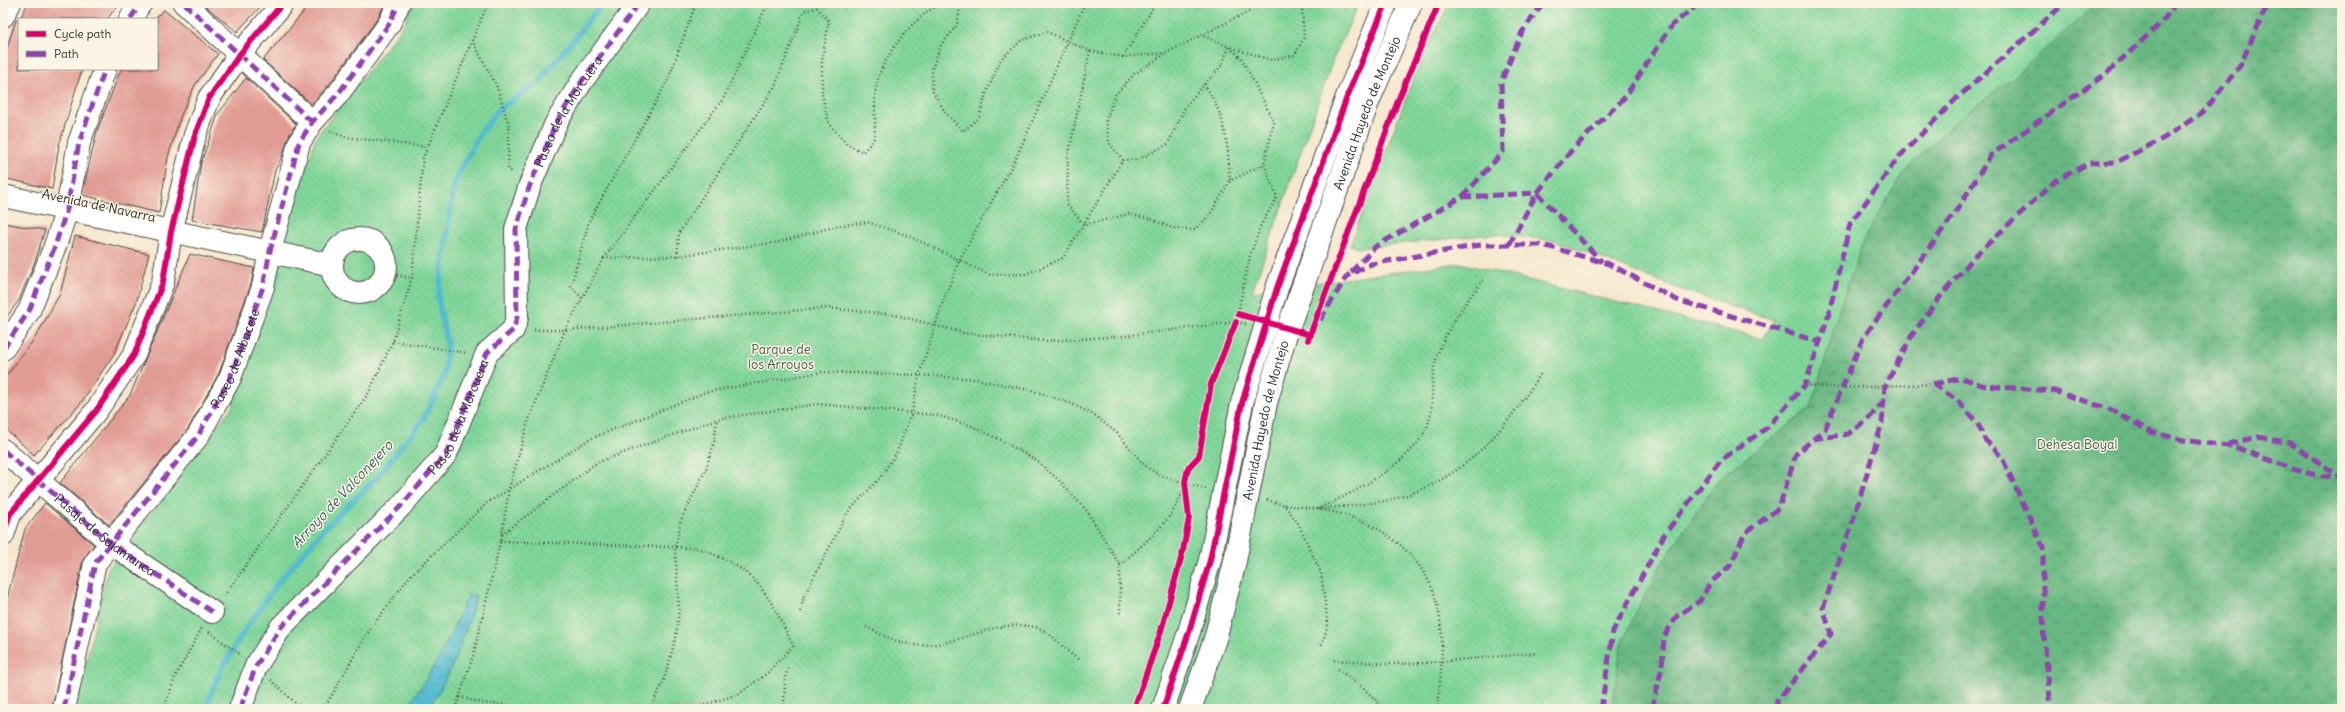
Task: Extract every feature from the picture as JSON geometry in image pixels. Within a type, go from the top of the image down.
[{"type":"street","points":[[3,16],[10,3]]},
{"type":"street","points":[[131,18],[141,3]]},
{"type":"street","points":[[184,3],[312,122]]},
{"type":"street","points":[[3,535],[10,514],[96,411],[134,355],[163,282],[171,232],[194,135],[209,98],[240,54],[284,3]]},
{"type":"street","name":"Paseo de Albacete","points":[[64,709],[95,563],[112,544],[198,436],[230,378],[263,287],[270,251],[299,143],[312,122],[338,94],[389,24],[399,3]]},
{"type":"street","name":"Paseo de la Morcuera","points":[[240,709],[256,666],[281,627],[400,507],[446,454],[487,353],[513,330],[517,318],[516,229],[530,185],[556,123],[582,81],[639,3]]},
{"type":"street","points":[[1163,709],[1210,560],[1242,403],[1267,322],[1347,96],[1386,3]]},
{"type":"street","name":"Avenida Hayedo de Montejo","points":[[1190,709],[1215,638],[1234,566],[1266,403],[1297,298],[1368,102],[1411,3]]},
{"type":"street","points":[[3,349],[29,311],[55,246],[67,209],[79,142],[105,70]]},
{"type":"street","name":"Avenida de Navarra","points":[[3,196],[332,265]]},
{"type":"street","points":[[355,240],[364,240],[379,248],[384,256],[385,274],[376,288],[359,294],[351,292],[337,282],[332,265],[334,256],[342,246],[355,240]]},
{"type":"street","name":"Pasaje de Salamanca","points":[[3,450],[38,482],[112,544],[207,620]]},
{"type":"path","points":[[164,709],[175,677],[207,620],[368,394],[393,341],[412,278],[423,158],[488,3]]},
{"type":"path","points":[[582,298],[571,286],[589,221],[668,80],[696,3]]},
{"type":"path","points":[[455,709],[474,653],[502,534],[509,489],[528,422],[565,330],[604,258],[723,100],[768,3]]},
{"type":"path","points":[[677,256],[679,233],[775,86],[804,11],[817,8],[829,21],[822,60],[822,94],[829,124],[847,144],[863,152],[874,139],[873,104],[878,78],[892,49],[916,21],[941,4],[949,3]]},
{"type":"path","points":[[961,3],[957,25],[941,45],[932,69],[932,90],[945,112],[963,130],[980,118],[986,94],[1001,59],[1022,40],[1047,32],[1090,51],[1123,57],[1166,53]]},
{"type":"path","points":[[800,612],[804,596],[848,512],[880,478],[898,452],[912,412],[919,375],[935,326],[960,259],[1015,160],[1085,3]]},
{"type":"path","points":[[1123,57],[1156,3]]},
{"type":"path","points":[[1123,160],[1109,143],[1106,121],[1115,95],[1134,74],[1166,53],[1204,36],[1248,12],[1251,3]]},
{"type":"path","points":[[1204,36],[1229,47],[1272,60],[1295,55],[1304,37],[1302,8],[1308,3]]},
{"type":"path","points":[[472,40],[497,87],[509,126],[508,169],[530,185]]},
{"type":"path","points":[[1123,160],[1139,159],[1168,144],[1186,105],[1222,65],[1229,47]]},
{"type":"path","points":[[1229,47],[1242,60],[1274,122],[1264,164],[1277,196],[1261,225],[1250,256],[1238,314],[1232,332]]},
{"type":"path","points":[[1084,225],[1067,204],[1068,165],[1090,51]]},
{"type":"path","points":[[1204,84],[1217,105],[1226,129],[1230,181]]},
{"type":"path","points":[[312,122],[345,137],[427,147]]},
{"type":"path","points":[[604,258],[677,256],[779,242],[837,226],[867,222],[909,236],[960,259],[990,275],[1026,274],[1063,258],[1123,160]]},
{"type":"path","points":[[1084,225],[1129,214],[1152,219],[1172,228],[1194,230],[1209,216],[1230,181],[1264,164]]},
{"type":"path","points":[[385,274],[412,278]]},
{"type":"path","points":[[1317,509],[1344,498],[1370,482],[1401,459],[1424,435],[1432,411],[1435,363],[1445,339],[1466,301],[1484,279]]},
{"type":"path","points":[[513,330],[565,330],[827,308],[896,314],[964,333],[1046,341],[1124,336],[1236,322]]},
{"type":"path","points":[[1238,314],[1267,322]]},
{"type":"path","points":[[393,341],[462,353]]},
{"type":"path","points":[[324,709],[366,635],[409,577],[487,503],[590,439],[706,392],[822,372],[919,375],[975,379],[1034,391],[1070,403],[1094,415],[1117,432],[1144,465],[1159,476],[1224,492]]},
{"type":"path","points":[[1317,509],[1379,502],[1407,495],[1434,483],[1468,462],[1492,441],[1512,416],[1542,372]]},
{"type":"path","points":[[1806,385],[1842,388],[1933,384]]},
{"type":"path","points":[[502,534],[598,462],[716,419],[817,404],[936,415],[969,424],[1001,440],[1037,461],[1061,482],[1087,512],[1120,565],[1120,616]]},
{"type":"path","points":[[650,709],[664,680],[676,637],[679,610],[675,548],[681,520],[708,462],[714,443],[716,419]]},
{"type":"path","points":[[1120,565],[1175,512],[1182,498],[1187,475]]},
{"type":"path","points":[[1185,482],[1186,499]]},
{"type":"path","points":[[1247,497],[1284,505],[1344,514],[1366,523],[1393,538],[1414,560],[1436,600],[1440,623],[1442,661],[1437,709]]},
{"type":"path","points":[[1284,505],[1298,523],[1321,574],[1328,625],[1321,647]]},
{"type":"path","points":[[500,541],[698,548],[719,555],[741,567],[759,584],[772,601],[793,646],[766,674],[739,694],[691,709]]},
{"type":"path","points":[[207,620],[302,709]]},
{"type":"path","points":[[866,628],[896,640],[923,645],[951,642],[1000,626],[1036,628],[1050,635],[1078,660]]},
{"type":"path","points":[[1334,660],[1391,664],[1537,654]]},
{"type":"path","points":[[784,709],[785,678],[788,667]]},
{"type":"path","points":[[1338,669],[1363,688],[1385,709]]},
{"type":"path","points":[[459,697],[482,703],[551,709]]},
{"type":"green space","name":"Parque de los Arroyos","points":[[413,3],[1359,3],[1333,60],[1252,292],[1460,263],[1763,339],[1774,320],[1682,290],[1557,241],[1496,234],[1356,248],[1350,245],[1412,82],[1449,3],[2342,3],[2342,709],[75,709],[108,569],[232,407],[316,137],[403,26]]},
{"type":"green space","name":"Dehesa Boyal","points":[[2097,3],[2342,3],[2342,709],[1612,709],[1621,646],[1629,626],[1662,563],[1719,479],[1811,408],[1840,307],[1865,237],[1902,174],[1949,127],[2016,75]]},
{"type":"water","points":[[468,594],[476,596],[467,626],[451,668],[437,696],[428,709],[405,709],[415,696],[441,654]]},
{"type":"building","points":[[28,3],[120,3],[108,18],[20,18]]},
{"type":"building","points":[[202,3],[264,3],[237,32]]},
{"type":"building","points":[[311,3],[385,3],[378,18],[328,86],[311,104],[263,60]]},
{"type":"building","points":[[164,10],[218,54],[195,85],[181,115],[168,157],[159,213],[82,195],[97,131],[121,70],[158,70],[157,16]]},
{"type":"building","points":[[16,20],[18,20],[18,70],[82,70],[59,145],[52,189],[3,178],[3,60]]},
{"type":"building","points":[[246,78],[296,124],[288,137],[282,157],[275,170],[262,232],[192,220],[201,163],[218,114]]},
{"type":"building","points":[[3,223],[45,230],[34,264],[19,300],[3,322]]},
{"type":"building","points":[[75,236],[149,254],[136,303],[114,354],[80,404],[34,455],[3,427],[3,380],[35,338],[60,294]]},
{"type":"building","points":[[190,254],[254,268],[251,284],[219,373],[188,429],[109,525],[60,483],[130,395]]},
{"type":"building","points":[[45,503],[94,545],[83,560],[52,709],[3,709],[3,614],[25,529]]},
{"type":"waterway","name":"Arroyo de Valconejero","points":[[205,709],[221,670],[243,633],[277,584],[323,530],[376,478],[423,420],[444,376],[447,345],[438,299],[454,183],[479,135],[498,110],[538,83],[603,3]]},
{"type":"marked path","points":[[131,18],[141,3]]},
{"type":"marked path","points":[[184,3],[312,122]]},
{"type":"marked path","points":[[64,709],[95,563],[198,436],[230,378],[263,287],[270,251],[299,143],[312,122],[338,94],[389,24],[399,3]]},
{"type":"marked path","points":[[240,709],[256,666],[281,627],[400,507],[446,454],[487,353],[513,330],[517,318],[516,229],[530,185],[556,123],[582,81],[639,3]]},
{"type":"marked path","points":[[1351,272],[1376,246],[1462,197],[1503,152],[1501,82],[1522,32],[1543,3]]},
{"type":"marked path","points":[[1509,245],[1537,193],[1571,151],[1625,97],[1672,25],[1700,3]]},
{"type":"marked path","points":[[1601,709],[1613,631],[1664,535],[1721,460],[1768,427],[1805,385],[1827,321],[1850,224],[1897,159],[1957,98],[2065,3]]},
{"type":"marked path","points":[[1652,709],[1662,667],[1664,636],[1678,615],[1700,601],[1710,583],[1730,566],[1745,533],[1779,508],[1796,454],[1825,429],[1863,338],[1955,213],[1991,155],[2107,73],[2162,22],[2176,3]]},
{"type":"marked path","points":[[1777,709],[1777,701],[1831,634],[1823,608],[1854,517],[1882,423],[1885,386],[1912,335],[1940,297],[1976,255],[2055,181],[2089,163],[2117,162],[2164,138],[2203,112],[2240,66],[2268,3]]},
{"type":"marked path","points":[[3,349],[29,311],[55,246],[67,209],[79,143],[105,70]]},
{"type":"marked path","points":[[1462,197],[1537,193],[1602,262]]},
{"type":"marked path","points":[[1320,320],[1347,276],[1371,264],[1480,245],[1543,245],[1609,264],[1677,300],[1820,342]]},
{"type":"marked path","points":[[1933,384],[1962,378],[1985,386],[2054,391],[2109,409],[2151,432],[2183,440],[2235,447],[2296,470],[2320,476],[2342,477]]},
{"type":"marked path","points":[[1933,384],[1958,401],[1978,424],[1985,440],[1995,449],[2004,462],[2043,547],[2043,627],[2051,709]]},
{"type":"marked path","points":[[1813,439],[1848,434],[1869,418],[1883,402]]},
{"type":"marked path","points":[[2228,444],[2258,437],[2290,443],[2339,476]]},
{"type":"marked path","points":[[3,450],[112,544],[212,612]]},
{"type":"cycle path","points":[[3,535],[10,514],[96,411],[134,355],[163,282],[171,232],[195,135],[209,98],[240,54],[283,3]]},
{"type":"cycle path","points":[[1163,709],[1189,632],[1210,560],[1242,403],[1277,288],[1347,97],[1386,3]]},
{"type":"cycle path","points":[[1308,340],[1399,98],[1439,3]]},
{"type":"cycle path","points":[[1238,314],[1311,335]]},
{"type":"cycle path","points":[[1134,709],[1161,631],[1183,551],[1189,518],[1185,482],[1188,468],[1199,456],[1211,384],[1236,322]]}]
